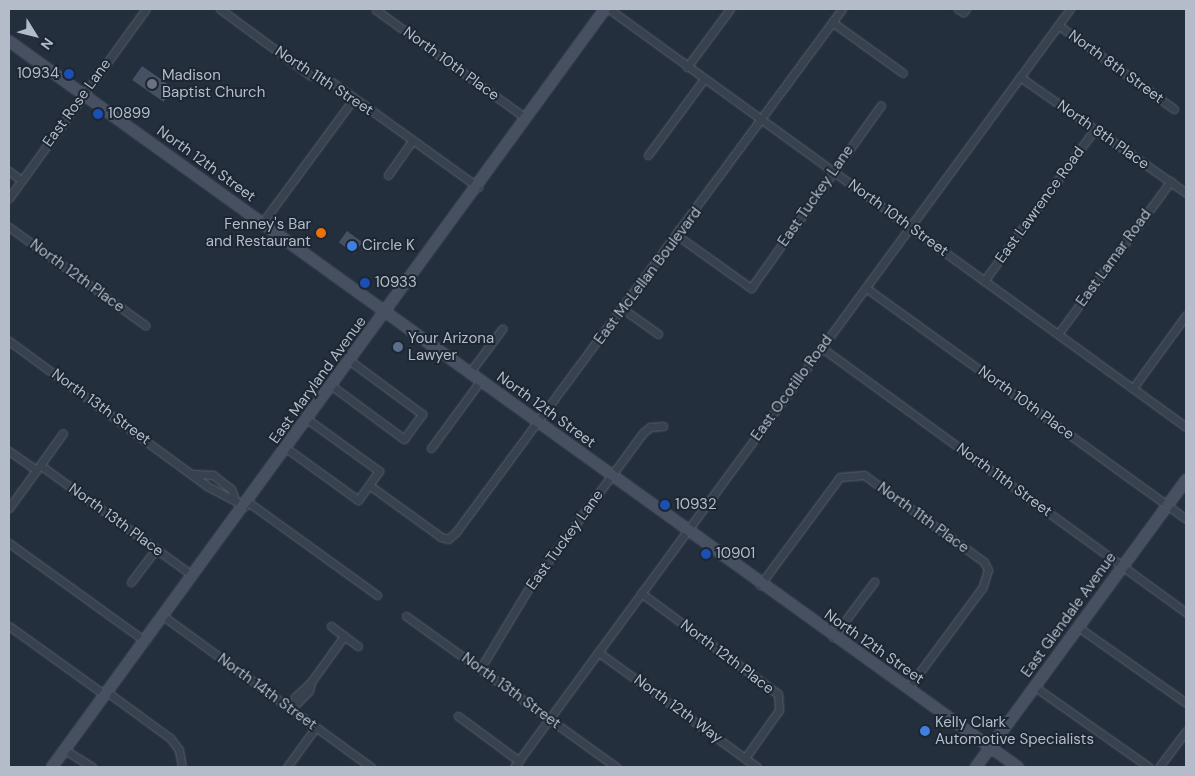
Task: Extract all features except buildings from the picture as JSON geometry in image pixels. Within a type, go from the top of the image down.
[{"type":"street","name":"East Rose Lane","points":[[9,198],[146,9]]},
{"type":"street","name":"North 11th Street","points":[[220,9],[310,75],[325,79],[354,98],[478,187]]},
{"type":"street","name":"North 10th Street","points":[[607,9],[1186,427]]},
{"type":"street","name":"East Maryland Avenue","points":[[52,767],[607,9]]},
{"type":"street","points":[[688,67],[730,9]]},
{"type":"street","name":"East McLellan Boulevard","points":[[369,485],[448,539],[538,423],[678,236],[842,9]]},
{"type":"street","points":[[958,9],[963,12],[966,9]]},
{"type":"street","name":"East Ocotillo Road","points":[[517,764],[1070,9]]},
{"type":"street","name":"North 10th Place","points":[[376,10],[526,118]]},
{"type":"street","points":[[832,22],[903,73]]},
{"type":"street","name":"North 8th Street","points":[[1058,25],[1174,109]]},
{"type":"street","name":"North 12th Street","points":[[9,41],[387,311],[833,637],[1018,767]]},
{"type":"street","name":"North 8th Place","points":[[1020,77],[1186,193]]},
{"type":"street","points":[[648,155],[704,79]]},
{"type":"street","points":[[262,223],[354,98]]},
{"type":"street","name":"East Tuckey Lane","points":[[678,236],[751,288],[881,105]]},
{"type":"street","name":"East Lawrence Road","points":[[984,281],[1095,129]]},
{"type":"street","points":[[388,175],[412,140]]},
{"type":"street","points":[[9,171],[22,180]]},
{"type":"street","name":"East Lamar Road","points":[[1058,334],[1171,181]]},
{"type":"street","name":"North 12th Place","points":[[9,226],[145,325]]},
{"type":"street","name":"North 10th Place","points":[[866,288],[1186,519]]},
{"type":"street","points":[[623,309],[658,334]]},
{"type":"street","points":[[1133,388],[1186,316]]},
{"type":"street","points":[[470,372],[502,329]]},
{"type":"street","name":"North 13th Street","points":[[9,341],[218,493],[246,504],[377,595]]},
{"type":"street","name":"North 11th Street","points":[[822,348],[1186,612]]},
{"type":"street","points":[[332,386],[404,439],[422,414],[350,362]]},
{"type":"street","points":[[430,448],[480,380]]},
{"type":"street","points":[[286,448],[358,500],[379,471],[308,419]]},
{"type":"street","name":"East Tuckey Lane","points":[[480,669],[530,586],[611,476],[650,427],[663,426]]},
{"type":"street","points":[[9,508],[62,433]]},
{"type":"street","name":"North 13th Place","points":[[9,451],[38,468],[156,548],[192,575]]},
{"type":"street","name":"North 13th Street","points":[[194,474],[212,475],[230,489],[234,498]]},
{"type":"street","name":"North 11th Place","points":[[760,584],[845,474],[864,475],[984,562],[987,577],[908,688]]},
{"type":"street","name":"East Glendale Avenue","points":[[976,767],[1186,480]]},
{"type":"street","points":[[9,542],[145,641]]},
{"type":"street","points":[[131,582],[156,548]]},
{"type":"street","points":[[833,637],[874,582]]},
{"type":"street","name":"North 12th Place","points":[[641,593],[778,694],[779,710],[745,758]]},
{"type":"street","name":"North 14th Street","points":[[163,616],[293,707],[316,727],[370,767]]},
{"type":"street","name":"North 13th Street","points":[[406,616],[616,767]]},
{"type":"street","points":[[9,626],[170,738],[179,750],[182,767]]},
{"type":"street","points":[[331,626],[358,646]]},
{"type":"street","points":[[1078,627],[1186,703]]},
{"type":"street","points":[[293,707],[344,636]]},
{"type":"street","name":"North 12th Way","points":[[598,652],[757,767]]},
{"type":"street","points":[[1034,686],[1149,767]]},
{"type":"street","points":[[458,716],[517,764]]},
{"type":"street","points":[[287,767],[316,727]]},
{"type":"street","points":[[1159,767],[1186,730]]},
{"type":"street","points":[[65,750],[92,767]]},
{"type":"place","name":"10934","points":[[69,74]]},
{"type":"place","name":"Madison Baptist Church","points":[[152,84]]},
{"type":"place","name":"10899","points":[[98,114]]},
{"type":"place","name":"Fenney's Bar and Restaurant","points":[[321,233]]},
{"type":"place","name":"Circle K","points":[[352,246]]},
{"type":"place","name":"10933","points":[[365,283]]},
{"type":"place","name":"Your Arizona Lawyer","points":[[398,347]]},
{"type":"place","name":"10932","points":[[665,505]]},
{"type":"place","name":"10901","points":[[706,554]]},
{"type":"place","name":"Kelly Clark Automotive Specialists","points":[[925,731]]}]
